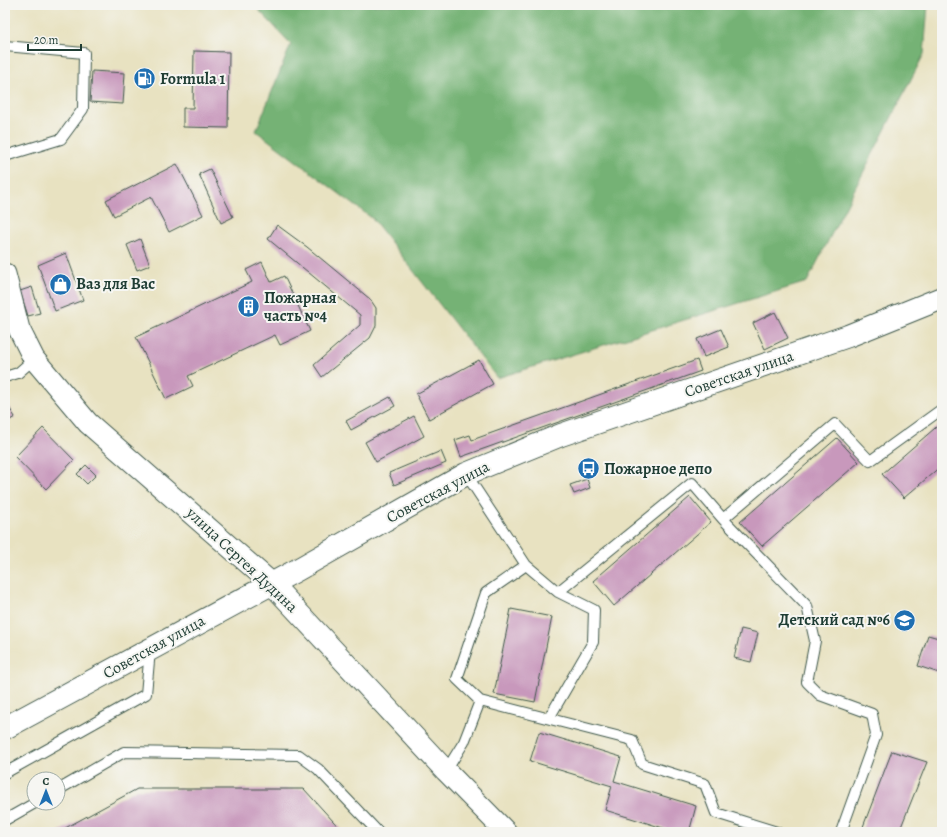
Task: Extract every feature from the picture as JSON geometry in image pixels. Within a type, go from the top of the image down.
[{"type":"street","name":"улица Сергея Дудина","points":[[5,274],[19,330],[34,359],[88,423],[271,583],[446,771],[506,832]]},
{"type":"street","name":"Советская улица","points":[[5,728],[297,570],[466,474],[561,435],[848,336],[942,298]]},
{"type":"lane","points":[[5,46],[84,52],[84,66],[83,109],[61,139],[5,156]]},
{"type":"lane","points":[[5,377],[18,373],[34,359]]},
{"type":"lane","points":[[723,519],[835,424],[870,461],[942,409]]},
{"type":"lane","points":[[466,474],[526,565],[558,592],[594,610],[593,642],[549,718]]},
{"type":"lane","points":[[558,592],[692,483],[723,519],[807,606],[815,641],[807,682],[820,695],[872,714],[876,735],[841,832]]},
{"type":"lane","points":[[526,565],[486,593],[457,680],[480,700],[632,740],[642,764],[705,784],[716,813],[777,832]]},
{"type":"lane","points":[[5,773],[146,694],[150,649]]},
{"type":"lane","points":[[446,771],[464,742],[480,700]]},
{"type":"lane","points":[[66,785],[124,752],[299,755],[318,769],[378,832]]},
{"type":"lane","points":[[5,820],[26,808]]},
{"type":"green space","points":[[254,5],[928,5],[924,54],[807,282],[497,378],[373,219],[256,131],[291,44]]},
{"type":"building","points":[[194,51],[229,52],[228,128],[183,127],[183,108],[193,108]]},
{"type":"building","points":[[92,71],[125,73],[123,104],[90,102]]},
{"type":"building","points":[[177,164],[203,215],[169,232],[151,197],[114,216],[106,200]]},
{"type":"building","points":[[210,169],[233,217],[221,223],[199,174]]},
{"type":"building","points":[[277,225],[307,247],[370,299],[376,308],[376,326],[370,338],[322,377],[314,365],[360,325],[360,315],[268,239]]},
{"type":"building","points":[[140,239],[150,265],[137,270],[127,245]]},
{"type":"building","points":[[66,253],[83,300],[55,311],[38,265]]},
{"type":"building","name":"Пожарная часть №4","points":[[262,262],[271,282],[284,276],[310,331],[280,345],[275,335],[188,376],[193,386],[166,399],[136,337],[252,282],[246,270]]},
{"type":"building","points":[[32,287],[40,313],[28,316],[20,291]]},
{"type":"building","points":[[775,312],[788,338],[765,349],[753,323]]},
{"type":"building","points":[[721,329],[729,347],[704,357],[697,339]]},
{"type":"building","points":[[479,360],[493,384],[429,419],[416,394]]},
{"type":"building","points":[[697,360],[701,371],[461,457],[455,440],[470,435],[472,440]]},
{"type":"building","points":[[390,397],[395,406],[351,430],[346,421]]},
{"type":"building","points":[[8,406],[15,417],[5,423],[5,408]]},
{"type":"building","points":[[414,416],[424,436],[376,462],[365,442]]},
{"type":"building","points":[[942,422],[942,465],[904,498],[882,474]]},
{"type":"building","points":[[43,428],[74,460],[46,489],[15,457]]},
{"type":"building","points":[[837,438],[859,462],[762,546],[740,522]]},
{"type":"building","points":[[441,451],[446,463],[394,485],[389,473]]},
{"type":"building","points":[[86,465],[96,475],[87,484],[77,474]]},
{"type":"building","points":[[587,479],[590,488],[574,494],[570,485]]},
{"type":"building","points":[[690,497],[711,522],[614,606],[593,581]]},
{"type":"building","points":[[511,609],[552,617],[535,702],[494,694]]},
{"type":"building","points":[[741,629],[758,633],[751,662],[734,658]]},
{"type":"building","points":[[928,635],[942,639],[942,674],[918,666]]},
{"type":"building","points":[[539,732],[621,757],[614,781],[696,806],[690,829],[697,832],[676,832],[605,810],[612,786],[530,761]]},
{"type":"building","points":[[892,751],[927,762],[899,832],[861,832]]},
{"type":"building","points":[[137,789],[304,789],[343,832],[58,832]]},
{"type":"place","name":"Formula 1","points":[[145,79]]},
{"type":"place","name":"Ваз для Вас","points":[[61,284]]},
{"type":"place","name":"Пожарная часть №4","points":[[249,307]]},
{"type":"place","name":"Пожарное депо","points":[[588,469]]},
{"type":"place","name":"Детский сад №6","points":[[905,620]]}]
